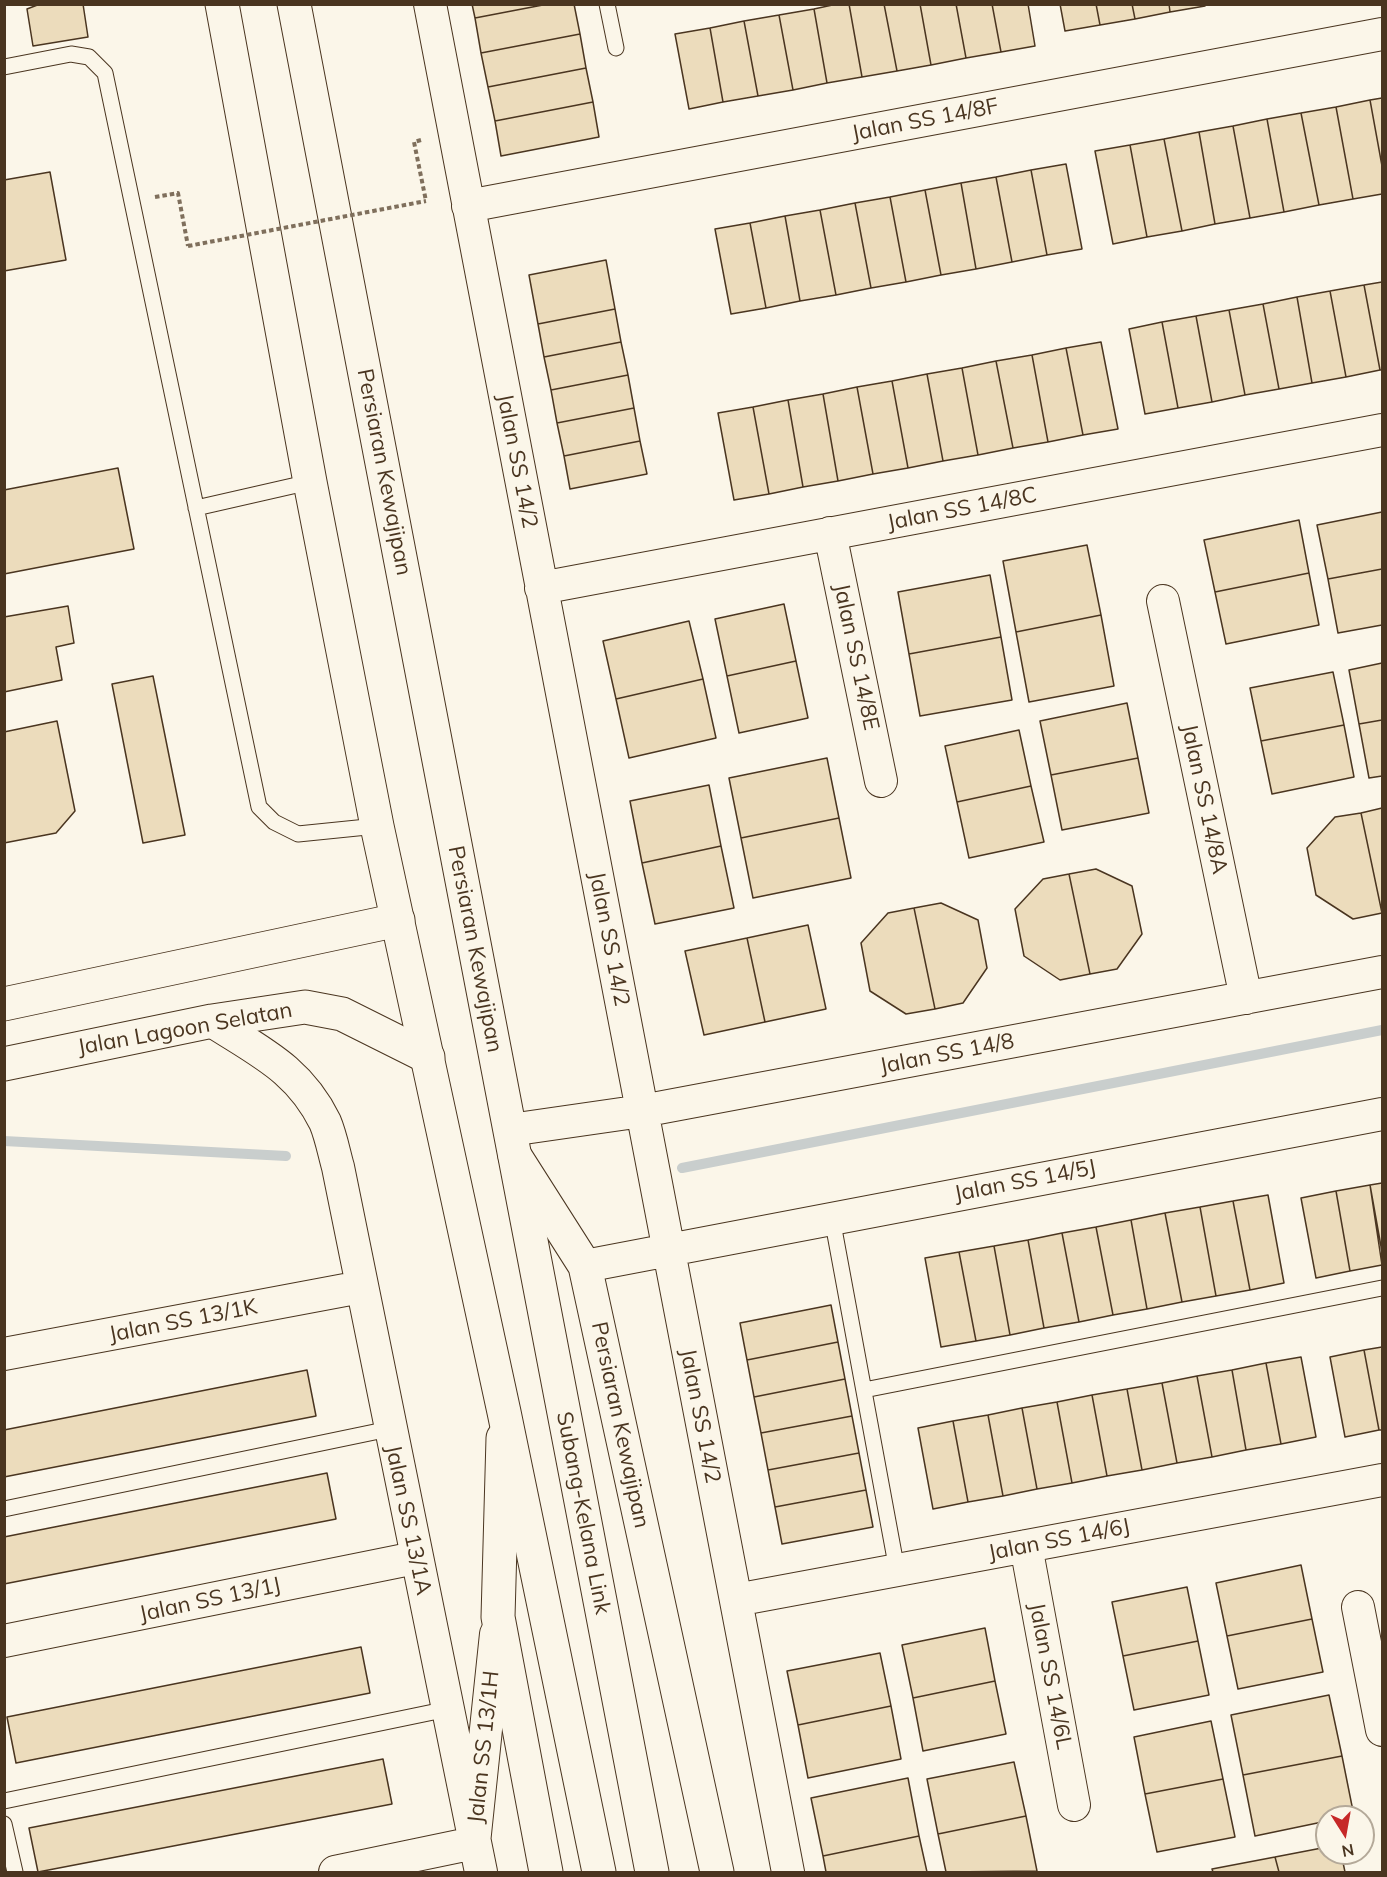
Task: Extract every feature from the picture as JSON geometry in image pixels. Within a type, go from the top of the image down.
[{"type":"main road","points":[[222,4],[376,826],[429,1057],[599,1872]]},
{"type":"main road","name":"Persiaran Kewajipan","points":[[294,4],[512,1142],[585,1266],[717,1872]]},
{"type":"main road","points":[[4,1004],[398,920]]},
{"type":"main road","name":"Jalan Lagoon Selatan","points":[[4,1064],[212,1021],[305,1008],[342,1014],[429,1057]]},
{"type":"main road","name":"Subang-Kelana Link","points":[[512,1142],[652,1872]]},
{"type":"main road","points":[[504,1412],[498,1617],[546,1872]]},
{"type":"street","name":"Jalan SS 14/2","points":[[430,4],[788,1872]]},
{"type":"street","name":"Jalan SS 14/8F","points":[[468,206],[1383,34]]},
{"type":"street","name":"Jalan SS 14/8C","points":[[541,588],[1383,430]]},
{"type":"street","name":"Jalan SS 14/8E","points":[[830,533],[881,781]]},
{"type":"street","name":"Jalan SS 14/8A","points":[[1163,601],[1246,998]]},
{"type":"street","name":"Jalan SS 14/8","points":[[512,1142],[642,1111],[1383,972]]},
{"type":"street","name":"Jalan SS 13/1A","points":[[212,1021],[286,1069],[308,1092],[326,1125],[338,1167],[415,1558],[478,1858]]},
{"type":"street","name":"Jalan SS 14/5J","points":[[585,1266],[1383,1114]]},
{"type":"street","name":"Jalan SS 13/1K","points":[[4,1354],[362,1287]]},
{"type":"street","name":"Jalan SS 14/6J","points":[[736,1600],[1383,1480]]},
{"type":"street","name":"Jalan SS 14/6L","points":[[1026,1546],[1074,1805]]},
{"type":"street","name":"Jalan SS 13/1J","points":[[4,1641],[415,1558]]},
{"type":"street","points":[[1358,1607],[1383,1730]]},
{"type":"street","name":"Jalan SS 13/1H","points":[[335,1872],[478,1858],[498,1617]]},
{"type":"lane","points":[[607,4],[616,48]]},
{"type":"lane","points":[[4,68],[71,54],[89,57],[105,73],[259,807],[274,822],[298,834],[376,826]]},
{"type":"lane","points":[[196,508],[310,482]]},
{"type":"lane","points":[[832,1218],[897,1570]]},
{"type":"lane","points":[[864,1390],[1383,1288]]},
{"type":"lane","points":[[4,1509],[389,1429]]},
{"type":"lane","points":[[4,1801],[448,1709]]},
{"type":"lane","points":[[4,1824],[15,1872]]},
{"type":"path","points":[[133,201],[178,193],[188,246],[426,201]]},
{"type":"building","points":[[40,4],[83,4],[88,37],[33,46],[27,9]]},
{"type":"building","points":[[472,4],[548,4],[475,18]]},
{"type":"building","points":[[548,4],[574,4],[580,34],[481,53],[475,18]]},
{"type":"building","points":[[849,4],[862,77],[827,83],[814,9]]},
{"type":"building","points":[[849,4],[884,4],[897,71],[862,77]]},
{"type":"building","points":[[884,4],[920,4],[931,65],[897,71]]},
{"type":"building","points":[[920,4],[956,4],[966,58],[931,65]]},
{"type":"building","points":[[956,4],[992,4],[1001,52],[966,58]]},
{"type":"building","points":[[992,4],[1028,4],[1035,46],[1001,52]]},
{"type":"building","points":[[1060,4],[1096,4],[1100,25],[1065,31]]},
{"type":"building","points":[[1096,4],[1132,4],[1135,19],[1100,25]]},
{"type":"building","points":[[1132,4],[1169,4],[1170,12],[1135,19]]},
{"type":"building","points":[[1169,4],[1205,4],[1205,6],[1170,12]]},
{"type":"building","points":[[814,9],[827,83],[793,90],[779,15]]},
{"type":"building","points":[[779,15],[793,90],[758,96],[744,21]]},
{"type":"building","points":[[744,21],[758,96],[723,102],[710,28]]},
{"type":"building","points":[[710,28],[723,102],[689,109],[675,34]]},
{"type":"building","points":[[580,34],[586,68],[488,87],[481,53]]},
{"type":"building","points":[[586,68],[593,102],[495,121],[488,87]]},
{"type":"building","points":[[1382,98],[1382,166],[1370,100]]},
{"type":"building","points":[[1370,100],[1382,166],[1382,194],[1353,199],[1336,107]]},
{"type":"building","points":[[593,102],[599,137],[501,156],[495,121]]},
{"type":"building","points":[[1336,107],[1353,199],[1319,205],[1301,113]]},
{"type":"building","points":[[1301,113],[1319,205],[1284,212],[1267,119]]},
{"type":"building","points":[[1267,119],[1284,212],[1250,218],[1233,126]]},
{"type":"building","points":[[1233,126],[1250,218],[1215,224],[1199,132]]},
{"type":"building","points":[[1199,132],[1215,224],[1182,231],[1164,139]]},
{"type":"building","points":[[1164,139],[1182,231],[1147,237],[1130,145]]},
{"type":"building","points":[[1130,145],[1147,237],[1113,244],[1095,151]]},
{"type":"building","points":[[1066,164],[1082,249],[1047,255],[1031,170]]},
{"type":"building","points":[[1031,170],[1047,255],[1012,262],[996,177]]},
{"type":"building","points":[[50,172],[66,260],[4,271],[4,180]]},
{"type":"building","points":[[996,177],[1012,262],[976,269],[961,183]]},
{"type":"building","points":[[961,183],[976,269],[941,275],[925,190]]},
{"type":"building","points":[[925,190],[941,275],[906,282],[890,197]]},
{"type":"building","points":[[890,197],[906,282],[871,288],[855,203]]},
{"type":"building","points":[[855,203],[871,288],[836,295],[820,210]]},
{"type":"building","points":[[820,210],[836,295],[800,301],[785,216]]},
{"type":"building","points":[[785,216],[800,301],[766,308],[750,223]]},
{"type":"building","points":[[750,223],[766,308],[731,314],[715,229]]},
{"type":"building","points":[[606,260],[615,309],[538,324],[529,275]]},
{"type":"building","points":[[1382,282],[1382,370],[1380,370],[1364,285]]},
{"type":"building","points":[[1364,285],[1380,370],[1346,377],[1330,291]]},
{"type":"building","points":[[1330,291],[1346,377],[1312,383],[1297,297]]},
{"type":"building","points":[[1297,297],[1312,383],[1279,389],[1263,304]]},
{"type":"building","points":[[1263,304],[1279,389],[1245,395],[1229,310]]},
{"type":"building","points":[[615,309],[621,342],[544,357],[538,324]]},
{"type":"building","points":[[1229,310],[1245,395],[1212,402],[1196,316]]},
{"type":"building","points":[[1196,316],[1212,402],[1178,408],[1162,322]]},
{"type":"building","points":[[1162,322],[1178,408],[1145,414],[1129,329]]},
{"type":"building","points":[[621,342],[628,375],[551,390],[544,357]]},
{"type":"building","points":[[1101,342],[1118,429],[1083,435],[1066,348]]},
{"type":"building","points":[[1066,348],[1083,435],[1048,442],[1032,355]]},
{"type":"building","points":[[1032,355],[1048,442],[1013,448],[996,361]]},
{"type":"building","points":[[996,361],[1013,448],[978,455],[962,368]]},
{"type":"building","points":[[962,368],[978,455],[943,461],[927,374]]},
{"type":"building","points":[[927,374],[943,461],[908,468],[892,381]]},
{"type":"building","points":[[628,375],[634,408],[557,423],[551,390]]},
{"type":"building","points":[[892,381],[908,468],[873,474],[857,387]]},
{"type":"building","points":[[857,387],[873,474],[838,481],[823,394]]},
{"type":"building","points":[[823,394],[838,481],[803,487],[788,400]]},
{"type":"building","points":[[788,400],[803,487],[769,494],[753,407]]},
{"type":"building","points":[[753,407],[769,494],[734,500],[718,413]]},
{"type":"building","points":[[634,408],[640,441],[564,456],[557,423]]},
{"type":"building","points":[[640,441],[647,474],[570,489],[564,456]]},
{"type":"building","points":[[118,468],[134,549],[4,574],[4,490]]},
{"type":"building","points":[[1382,512],[1382,569],[1328,579],[1317,525]]},
{"type":"building","points":[[1299,520],[1309,573],[1215,592],[1204,540]]},
{"type":"building","points":[[1087,545],[1101,615],[1016,632],[1003,561]]},
{"type":"building","points":[[1382,569],[1382,625],[1338,633],[1328,579]]},
{"type":"building","points":[[1309,573],[1319,625],[1226,644],[1215,592]]},
{"type":"building","points":[[990,575],[1001,637],[909,654],[898,592]]},
{"type":"building","points":[[784,604],[796,661],[727,676],[715,619]]},
{"type":"building","points":[[68,606],[74,643],[56,647],[62,680],[4,692],[4,617]]},
{"type":"building","points":[[1101,615],[1114,686],[1029,702],[1016,632]]},
{"type":"building","points":[[689,621],[703,679],[616,699],[603,641]]},
{"type":"building","points":[[1001,637],[1012,700],[920,716],[909,654]]},
{"type":"building","points":[[796,661],[808,718],[739,733],[727,676]]},
{"type":"building","points":[[1382,663],[1382,720],[1359,724],[1349,670]]},
{"type":"building","points":[[1333,672],[1344,725],[1261,741],[1250,688]]},
{"type":"building","points":[[153,676],[185,835],[143,843],[112,684]]},
{"type":"building","points":[[703,679],[716,738],[629,758],[616,699]]},
{"type":"building","points":[[1127,703],[1138,758],[1051,775],[1040,721]]},
{"type":"building","points":[[1382,720],[1382,776],[1369,778],[1359,724]]},
{"type":"building","points":[[57,721],[75,811],[56,833],[4,843],[4,732]]},
{"type":"building","points":[[1344,725],[1354,777],[1272,794],[1261,741]]},
{"type":"building","points":[[1019,730],[1031,786],[957,802],[945,746]]},
{"type":"building","points":[[827,758],[839,818],[741,838],[729,778]]},
{"type":"building","points":[[1138,758],[1149,813],[1062,830],[1051,775]]},
{"type":"building","points":[[709,785],[721,846],[642,863],[630,801]]},
{"type":"building","points":[[1031,786],[1044,842],[969,858],[957,802]]},
{"type":"building","points":[[1382,808],[1382,913],[1361,813]]},
{"type":"building","points":[[1361,813],[1382,913],[1353,919],[1316,895],[1307,848],[1335,817]]},
{"type":"building","points":[[839,818],[851,878],[753,898],[741,838]]},
{"type":"building","points":[[721,846],[734,908],[655,924],[642,863]]},
{"type":"building","points":[[1096,869],[1132,886],[1142,934],[1117,969],[1090,974],[1069,874]]},
{"type":"building","points":[[1069,874],[1090,974],[1060,980],[1024,956],[1015,909],[1043,879]]},
{"type":"building","points":[[941,903],[978,920],[987,968],[963,1003],[935,1009],[914,908]]},
{"type":"building","points":[[914,908],[935,1009],[906,1014],[870,991],[861,943],[888,913]]},
{"type":"building","points":[[808,925],[826,1009],[765,1022],[747,938]]},
{"type":"building","points":[[747,938],[765,1022],[704,1035],[685,951]]},
{"type":"building","points":[[1382,1183],[1382,1252],[1370,1185]]},
{"type":"building","points":[[1370,1185],[1382,1265],[1350,1271],[1336,1191]]},
{"type":"building","points":[[1336,1191],[1350,1271],[1316,1278],[1301,1198]]},
{"type":"building","points":[[1268,1195],[1284,1283],[1250,1290],[1233,1201]]},
{"type":"building","points":[[1233,1201],[1250,1290],[1216,1296],[1200,1207]]},
{"type":"building","points":[[1200,1207],[1216,1296],[1182,1302],[1165,1213]]},
{"type":"building","points":[[1165,1213],[1182,1302],[1147,1309],[1131,1220]]},
{"type":"building","points":[[1131,1220],[1147,1309],[1113,1315],[1096,1227]]},
{"type":"building","points":[[1096,1227],[1113,1315],[1079,1322],[1062,1233]]},
{"type":"building","points":[[1062,1233],[1079,1322],[1044,1328],[1028,1240]]},
{"type":"building","points":[[1028,1240],[1044,1328],[1010,1335],[994,1246]]},
{"type":"building","points":[[994,1246],[1010,1335],[976,1341],[959,1252]]},
{"type":"building","points":[[959,1252],[976,1341],[941,1347],[925,1258]]},
{"type":"building","points":[[831,1305],[838,1342],[747,1360],[740,1323]]},
{"type":"building","points":[[838,1342],[845,1379],[754,1397],[747,1360]]},
{"type":"building","points":[[1382,1347],[1382,1430],[1379,1430],[1364,1350]]},
{"type":"building","points":[[1364,1350],[1379,1430],[1345,1437],[1330,1357]]},
{"type":"building","points":[[1301,1357],[1316,1437],[1281,1444],[1266,1363]]},
{"type":"building","points":[[1266,1363],[1281,1444],[1246,1450],[1232,1370]]},
{"type":"building","points":[[307,1370],[316,1416],[4,1477],[4,1430]]},
{"type":"building","points":[[1232,1370],[1246,1450],[1212,1457],[1197,1376]]},
{"type":"building","points":[[1197,1376],[1212,1457],[1177,1463],[1162,1383]]},
{"type":"building","points":[[845,1379],[852,1416],[761,1433],[754,1397]]},
{"type":"building","points":[[1162,1383],[1177,1463],[1142,1470],[1127,1389]]},
{"type":"building","points":[[1127,1389],[1142,1470],[1107,1476],[1092,1395]]},
{"type":"building","points":[[1092,1395],[1107,1476],[1072,1483],[1057,1402]]},
{"type":"building","points":[[1057,1402],[1072,1483],[1037,1489],[1022,1408]]},
{"type":"building","points":[[1022,1408],[1037,1489],[1003,1496],[988,1415]]},
{"type":"building","points":[[988,1415],[1003,1496],[968,1502],[953,1421]]},
{"type":"building","points":[[852,1416],[859,1453],[768,1470],[761,1433]]},
{"type":"building","points":[[953,1421],[968,1502],[933,1509],[918,1428]]},
{"type":"building","points":[[859,1453],[866,1490],[775,1507],[768,1470]]},
{"type":"building","points":[[327,1473],[336,1519],[4,1584],[4,1537]]},
{"type":"building","points":[[866,1490],[873,1527],[782,1544],[775,1507]]},
{"type":"building","points":[[1301,1565],[1312,1619],[1227,1636],[1216,1583]]},
{"type":"building","points":[[1187,1587],[1198,1641],[1123,1656],[1112,1602]]},
{"type":"building","points":[[1312,1619],[1323,1672],[1238,1689],[1227,1636]]},
{"type":"building","points":[[985,1628],[995,1681],[913,1698],[902,1645]]},
{"type":"building","points":[[1198,1641],[1209,1695],[1134,1710],[1123,1656]]},
{"type":"building","points":[[361,1647],[370,1693],[16,1763],[7,1717]]},
{"type":"building","points":[[880,1653],[891,1706],[798,1725],[787,1671]]},
{"type":"building","points":[[995,1681],[1006,1734],[923,1751],[913,1698]]},
{"type":"building","points":[[1329,1695],[1342,1756],[1243,1775],[1231,1715]]},
{"type":"building","points":[[891,1706],[901,1759],[808,1778],[798,1725]]},
{"type":"building","points":[[1211,1721],[1223,1779],[1145,1794],[1134,1737]]},
{"type":"building","points":[[1342,1756],[1352,1805],[1315,1805],[1315,1824],[1255,1836],[1243,1775]]},
{"type":"building","points":[[383,1759],[392,1804],[38,1872],[29,1828]]},
{"type":"building","points":[[1014,1762],[1026,1816],[938,1834],[927,1779]]},
{"type":"building","points":[[908,1778],[919,1836],[823,1856],[811,1798]]},
{"type":"building","points":[[1223,1779],[1235,1837],[1157,1852],[1145,1794]]},
{"type":"building","points":[[1026,1816],[1037,1871],[946,1872],[938,1834]]},
{"type":"building","points":[[919,1836],[927,1872],[826,1872],[823,1856]]},
{"type":"building","points":[[1315,1849],[1315,1865],[1344,1865],[1345,1872],[1279,1872],[1275,1857]]},
{"type":"building","points":[[1275,1857],[1279,1872],[1213,1872],[1212,1869]]},
{"type":"waterway","points":[[682,1168],[1382,1030]]},
{"type":"waterway","points":[[4,1141],[286,1156]]}]
